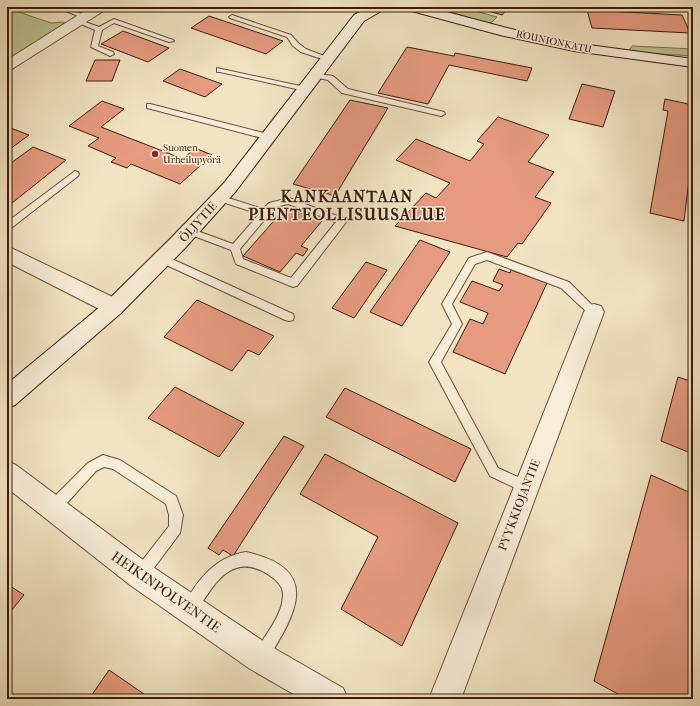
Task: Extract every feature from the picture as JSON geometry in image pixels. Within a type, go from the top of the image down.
[{"type":"main road","points":[[7,66],[100,7]]},
{"type":"main road","points":[[374,7],[381,7]]},
{"type":"main road","name":"ÖLJYTIE","points":[[7,398],[114,307],[163,259],[219,198],[269,137],[328,59],[359,13],[378,7]]},
{"type":"main road","name":"ROUNIONKATU","points":[[413,7],[418,7],[506,32],[568,46],[693,63]]},
{"type":"main road","points":[[7,253],[114,307]]},
{"type":"main road","name":"PYYKKIOJANTIE","points":[[445,699],[594,312]]},
{"type":"main road","name":"HEIKINPOLVENTIE","points":[[7,473],[52,509],[189,610],[261,658],[332,699]]},
{"type":"lane","points":[[59,7],[100,29]]},
{"type":"lane","points":[[232,17],[289,36],[294,40],[296,46],[302,50],[328,59]]},
{"type":"lane","points":[[110,54],[94,47],[100,29],[114,21],[171,41]]},
{"type":"lane","points":[[220,70],[310,82],[330,78],[345,91],[441,114]]},
{"type":"lane","points":[[150,106],[269,137]]},
{"type":"lane","points":[[8,224],[75,174]]},
{"type":"lane","points":[[219,198],[265,213]]},
{"type":"lane","points":[[289,201],[342,221],[293,283],[239,260],[235,248],[272,205],[289,201]]},
{"type":"lane","points":[[189,231],[235,248]]},
{"type":"lane","points":[[526,487],[494,472],[435,362],[457,324],[447,304],[472,261],[487,256],[565,285],[594,312]]},
{"type":"lane","points":[[163,259],[289,317]]},
{"type":"lane","points":[[52,509],[92,467],[103,461],[116,464],[171,500],[176,515],[175,528],[140,575]]},
{"type":"lane","points":[[189,610],[212,576],[227,563],[247,558],[264,563],[282,576],[290,592],[287,611],[261,658]]},
{"type":"green space","points":[[433,7],[461,7],[497,17],[492,22],[486,23]]},
{"type":"green space","points":[[7,8],[51,23],[62,22],[68,24],[10,60],[7,59]]},
{"type":"green space","points":[[632,46],[693,49],[693,56],[628,52]]},
{"type":"building","points":[[174,7],[195,7],[189,11]]},
{"type":"building","points":[[474,7],[509,7],[502,15]]},
{"type":"building","points":[[587,10],[682,15],[690,33],[592,28]]},
{"type":"building","points":[[209,16],[283,41],[266,54],[191,28]]},
{"type":"building","points":[[123,31],[169,48],[148,62],[101,44]]},
{"type":"building","points":[[407,47],[454,56],[455,53],[532,68],[527,81],[449,65],[428,104],[378,93]]},
{"type":"building","points":[[95,60],[120,60],[112,81],[86,81]]},
{"type":"building","points":[[180,69],[222,84],[205,97],[163,81]]},
{"type":"building","points":[[582,84],[615,91],[603,127],[569,119]]},
{"type":"building","points":[[665,99],[693,105],[693,147],[684,221],[650,213],[668,111],[663,110]]},
{"type":"building","points":[[350,100],[388,108],[335,196],[293,184]]},
{"type":"building","points":[[102,101],[124,109],[101,127],[183,159],[195,148],[212,155],[180,184],[131,164],[127,168],[111,162],[116,158],[88,146],[99,138],[69,126]]},
{"type":"building","points":[[498,117],[549,135],[528,162],[554,172],[535,197],[551,203],[522,244],[518,243],[507,257],[395,226],[426,193],[436,198],[450,183],[396,160],[416,139],[470,161],[484,144],[477,141]]},
{"type":"building","points":[[8,127],[29,135],[10,149],[7,148]]},
{"type":"building","points":[[33,147],[66,160],[7,207],[7,166]]},
{"type":"building","points":[[286,207],[322,221],[301,246],[308,249],[303,256],[296,253],[280,272],[243,256]]},
{"type":"building","points":[[420,240],[450,252],[402,326],[370,312]]},
{"type":"building","points":[[366,262],[387,270],[354,318],[332,308]]},
{"type":"building","points":[[499,269],[510,273],[511,270],[547,283],[505,374],[453,352],[470,319],[483,324],[488,313],[460,302],[472,281],[499,291],[503,285],[493,281]]},
{"type":"building","points":[[197,300],[274,336],[259,355],[248,350],[232,371],[164,337]]},
{"type":"building","points":[[678,377],[693,382],[693,454],[661,441]]},
{"type":"building","points":[[175,387],[244,423],[219,457],[148,418]]},
{"type":"building","points":[[345,388],[471,449],[455,482],[326,417]]},
{"type":"building","points":[[284,436],[304,446],[233,556],[223,550],[219,555],[208,548]]},
{"type":"building","points":[[325,454],[458,523],[402,646],[341,609],[378,537],[300,494]]},
{"type":"building","points":[[651,475],[693,494],[693,699],[627,699],[594,681]]},
{"type":"building","points":[[7,584],[24,595],[7,616]]},
{"type":"building","points":[[109,670],[144,694],[141,699],[89,699]]},
{"type":"place","name":"Suomen Urheilupyörä","points":[[155,154]]},
{"type":"district","name":"KANKAANTAAN PIENTEOLLISUUSALUE","points":[[347,205]]}]
